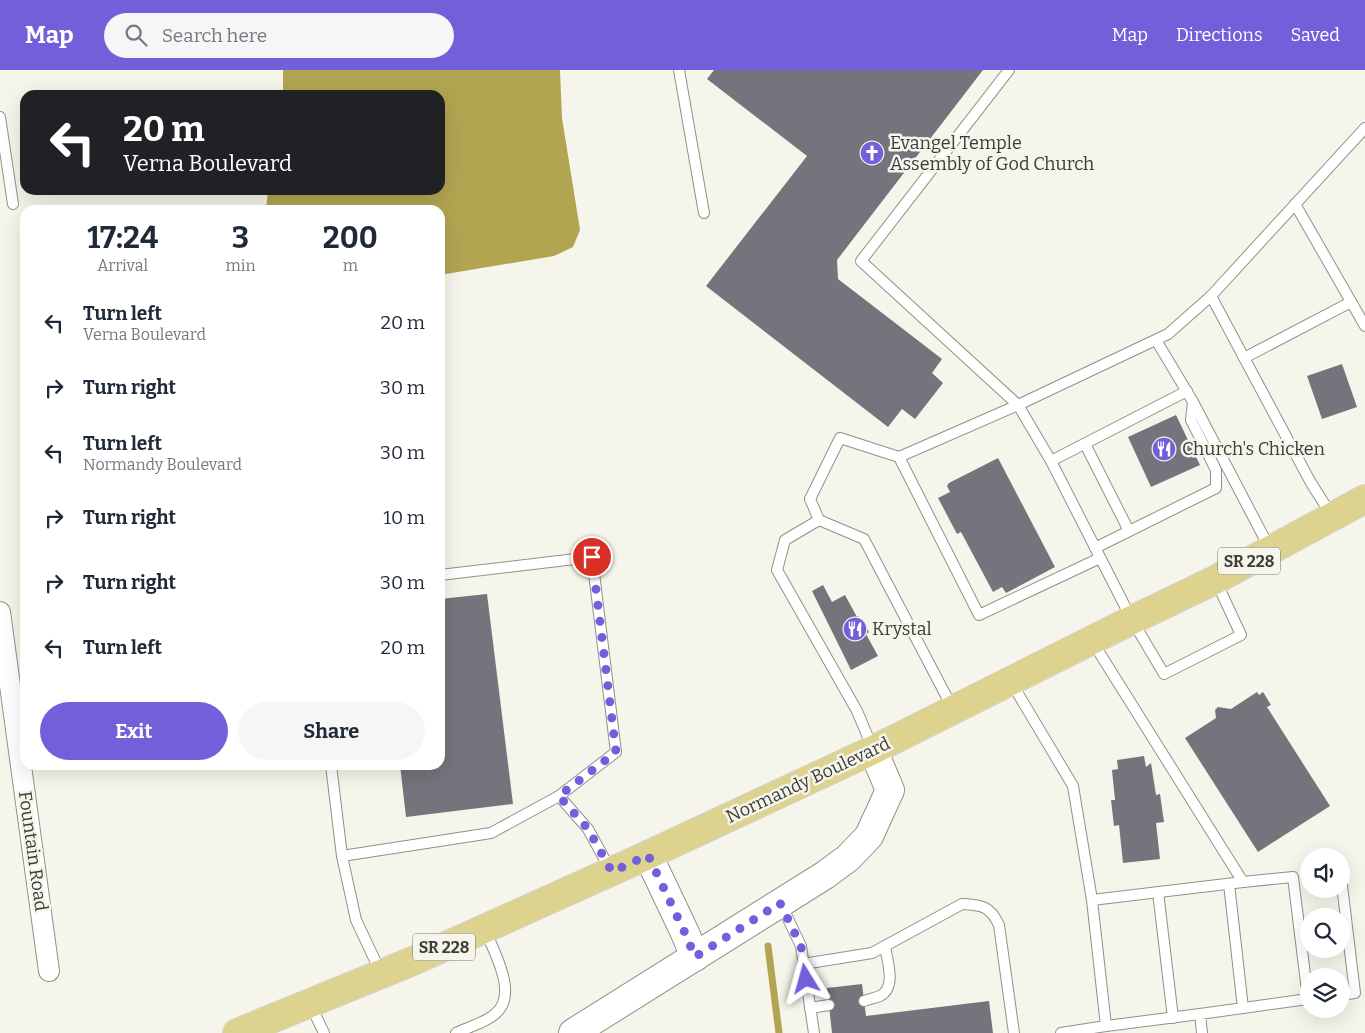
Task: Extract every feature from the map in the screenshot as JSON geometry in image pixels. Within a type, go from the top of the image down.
[{"type":"main road","name":"Normandy Boulevard","points":[[237,1033],[381,974],[484,929],[612,872],[873,750],[1215,580],[1365,499]]},
{"type":"street","name":"Fountain Road","points":[[0,612],[1,632],[20,766]]},
{"type":"street","points":[[573,1033],[848,858],[869,836],[890,790],[873,750]]},
{"type":"street","name":"Fountain Road","points":[[21,770],[49,971]]},
{"type":"street","points":[[648,855],[695,957]]},
{"type":"lane","points":[[679,70],[704,213]]},
{"type":"lane","points":[[1009,70],[861,261],[1018,405],[1050,461],[1132,620],[1164,674],[1241,635],[1215,580]]},
{"type":"lane","points":[[0,117],[13,204]]},
{"type":"lane","points":[[954,710],[864,539],[819,520],[810,499],[840,438],[899,456],[1018,405],[1168,334],[1210,296],[1365,128]]},
{"type":"lane","points":[[1295,204],[1365,326]]},
{"type":"lane","points":[[1210,296],[1310,482],[1332,517]]},
{"type":"lane","points":[[1244,358],[1352,302]]},
{"type":"lane","points":[[1156,340],[1193,402],[1270,550]]},
{"type":"lane","points":[[1050,461],[1187,391]]},
{"type":"lane","points":[[1095,548],[1216,488],[1216,470],[1191,420],[1193,402]]},
{"type":"lane","points":[[1085,444],[1129,531]]},
{"type":"lane","points":[[899,456],[979,615],[1100,558]]},
{"type":"lane","points":[[819,520],[786,540],[777,570],[856,711],[873,750]]},
{"type":"lane","points":[[342,856],[491,833],[559,796],[616,752],[592,557],[445,574]]},
{"type":"lane","points":[[1091,640],[1243,882]]},
{"type":"lane","points":[[1010,681],[1073,786],[1092,900],[1106,1026]]},
{"type":"lane","points":[[332,770],[342,856],[356,920],[381,974]]},
{"type":"lane","points":[[559,796],[588,829],[612,872]]},
{"type":"lane","points":[[1092,900],[1293,877],[1304,968]]},
{"type":"lane","points":[[1229,884],[1242,1008]]},
{"type":"lane","points":[[1158,892],[1173,1018]]},
{"type":"lane","points":[[1344,898],[1355,993],[1350,994]]},
{"type":"lane","points":[[780,903],[801,946],[814,1033]]},
{"type":"lane","points":[[803,964],[872,953],[962,904],[978,905],[993,912],[999,925],[1014,1033]]},
{"type":"lane","points":[[456,1033],[494,1015],[502,1007],[505,981],[502,968],[484,929]]},
{"type":"lane","points":[[864,1001],[880,996],[887,990],[890,980],[885,946]]},
{"type":"lane","points":[[1061,1033],[1300,1000]]},
{"type":"lane","points":[[310,1003],[324,1033]]},
{"type":"lane","points":[[810,1008],[829,1005]]},
{"type":"lane","points":[[1200,1014],[1202,1033]]},
{"type":"shaded area","points":[[283,70],[560,70],[562,118],[580,230],[573,247],[554,256],[445,274],[445,205],[266,205],[268,195],[445,195],[445,90],[283,90]]},
{"type":"building","points":[[714,70],[983,70],[837,260],[838,279],[942,359],[932,373],[943,383],[915,419],[902,409],[888,427],[706,286],[807,156],[707,79]]},
{"type":"building","points":[[1342,364],[1357,407],[1322,419],[1307,376]]},
{"type":"building","points":[[1176,415],[1200,465],[1151,487],[1128,437]]},
{"type":"building","points":[[998,458],[1055,567],[1006,593],[1002,587],[993,592],[961,532],[957,534],[938,498],[950,492],[947,486],[949,483]]},
{"type":"building","points":[[823,585],[832,602],[845,595],[857,617],[869,632],[866,634],[878,656],[851,670],[812,591]]},
{"type":"building","points":[[487,594],[513,804],[406,817],[401,770],[445,770],[445,598]]},
{"type":"building","points":[[1257,692],[1259,695],[1263,692],[1271,705],[1267,707],[1330,806],[1258,852],[1185,738],[1216,718],[1215,710],[1218,707],[1231,709]]},
{"type":"building","points":[[1144,756],[1146,767],[1151,763],[1156,795],[1160,794],[1164,822],[1156,823],[1160,859],[1123,863],[1119,825],[1114,826],[1111,800],[1115,800],[1112,770],[1118,769],[1117,760]]},
{"type":"building","points":[[862,984],[866,1016],[989,1001],[993,1033],[832,1033],[827,988]]},
{"type":"waterway","points":[[768,946],[779,1033]]},
{"type":"place","name":"Evangel Temple Assembly of God Church","points":[[872,153]]},
{"type":"place","name":"Church's Chicken","points":[[1164,449]]},
{"type":"place","name":"Krystal","points":[[855,629]]},
{"type":"route","points":[[592,557],[616,752],[559,796],[588,829],[612,872],[648,855],[695,957],[780,903],[801,946],[806,979]]}]
